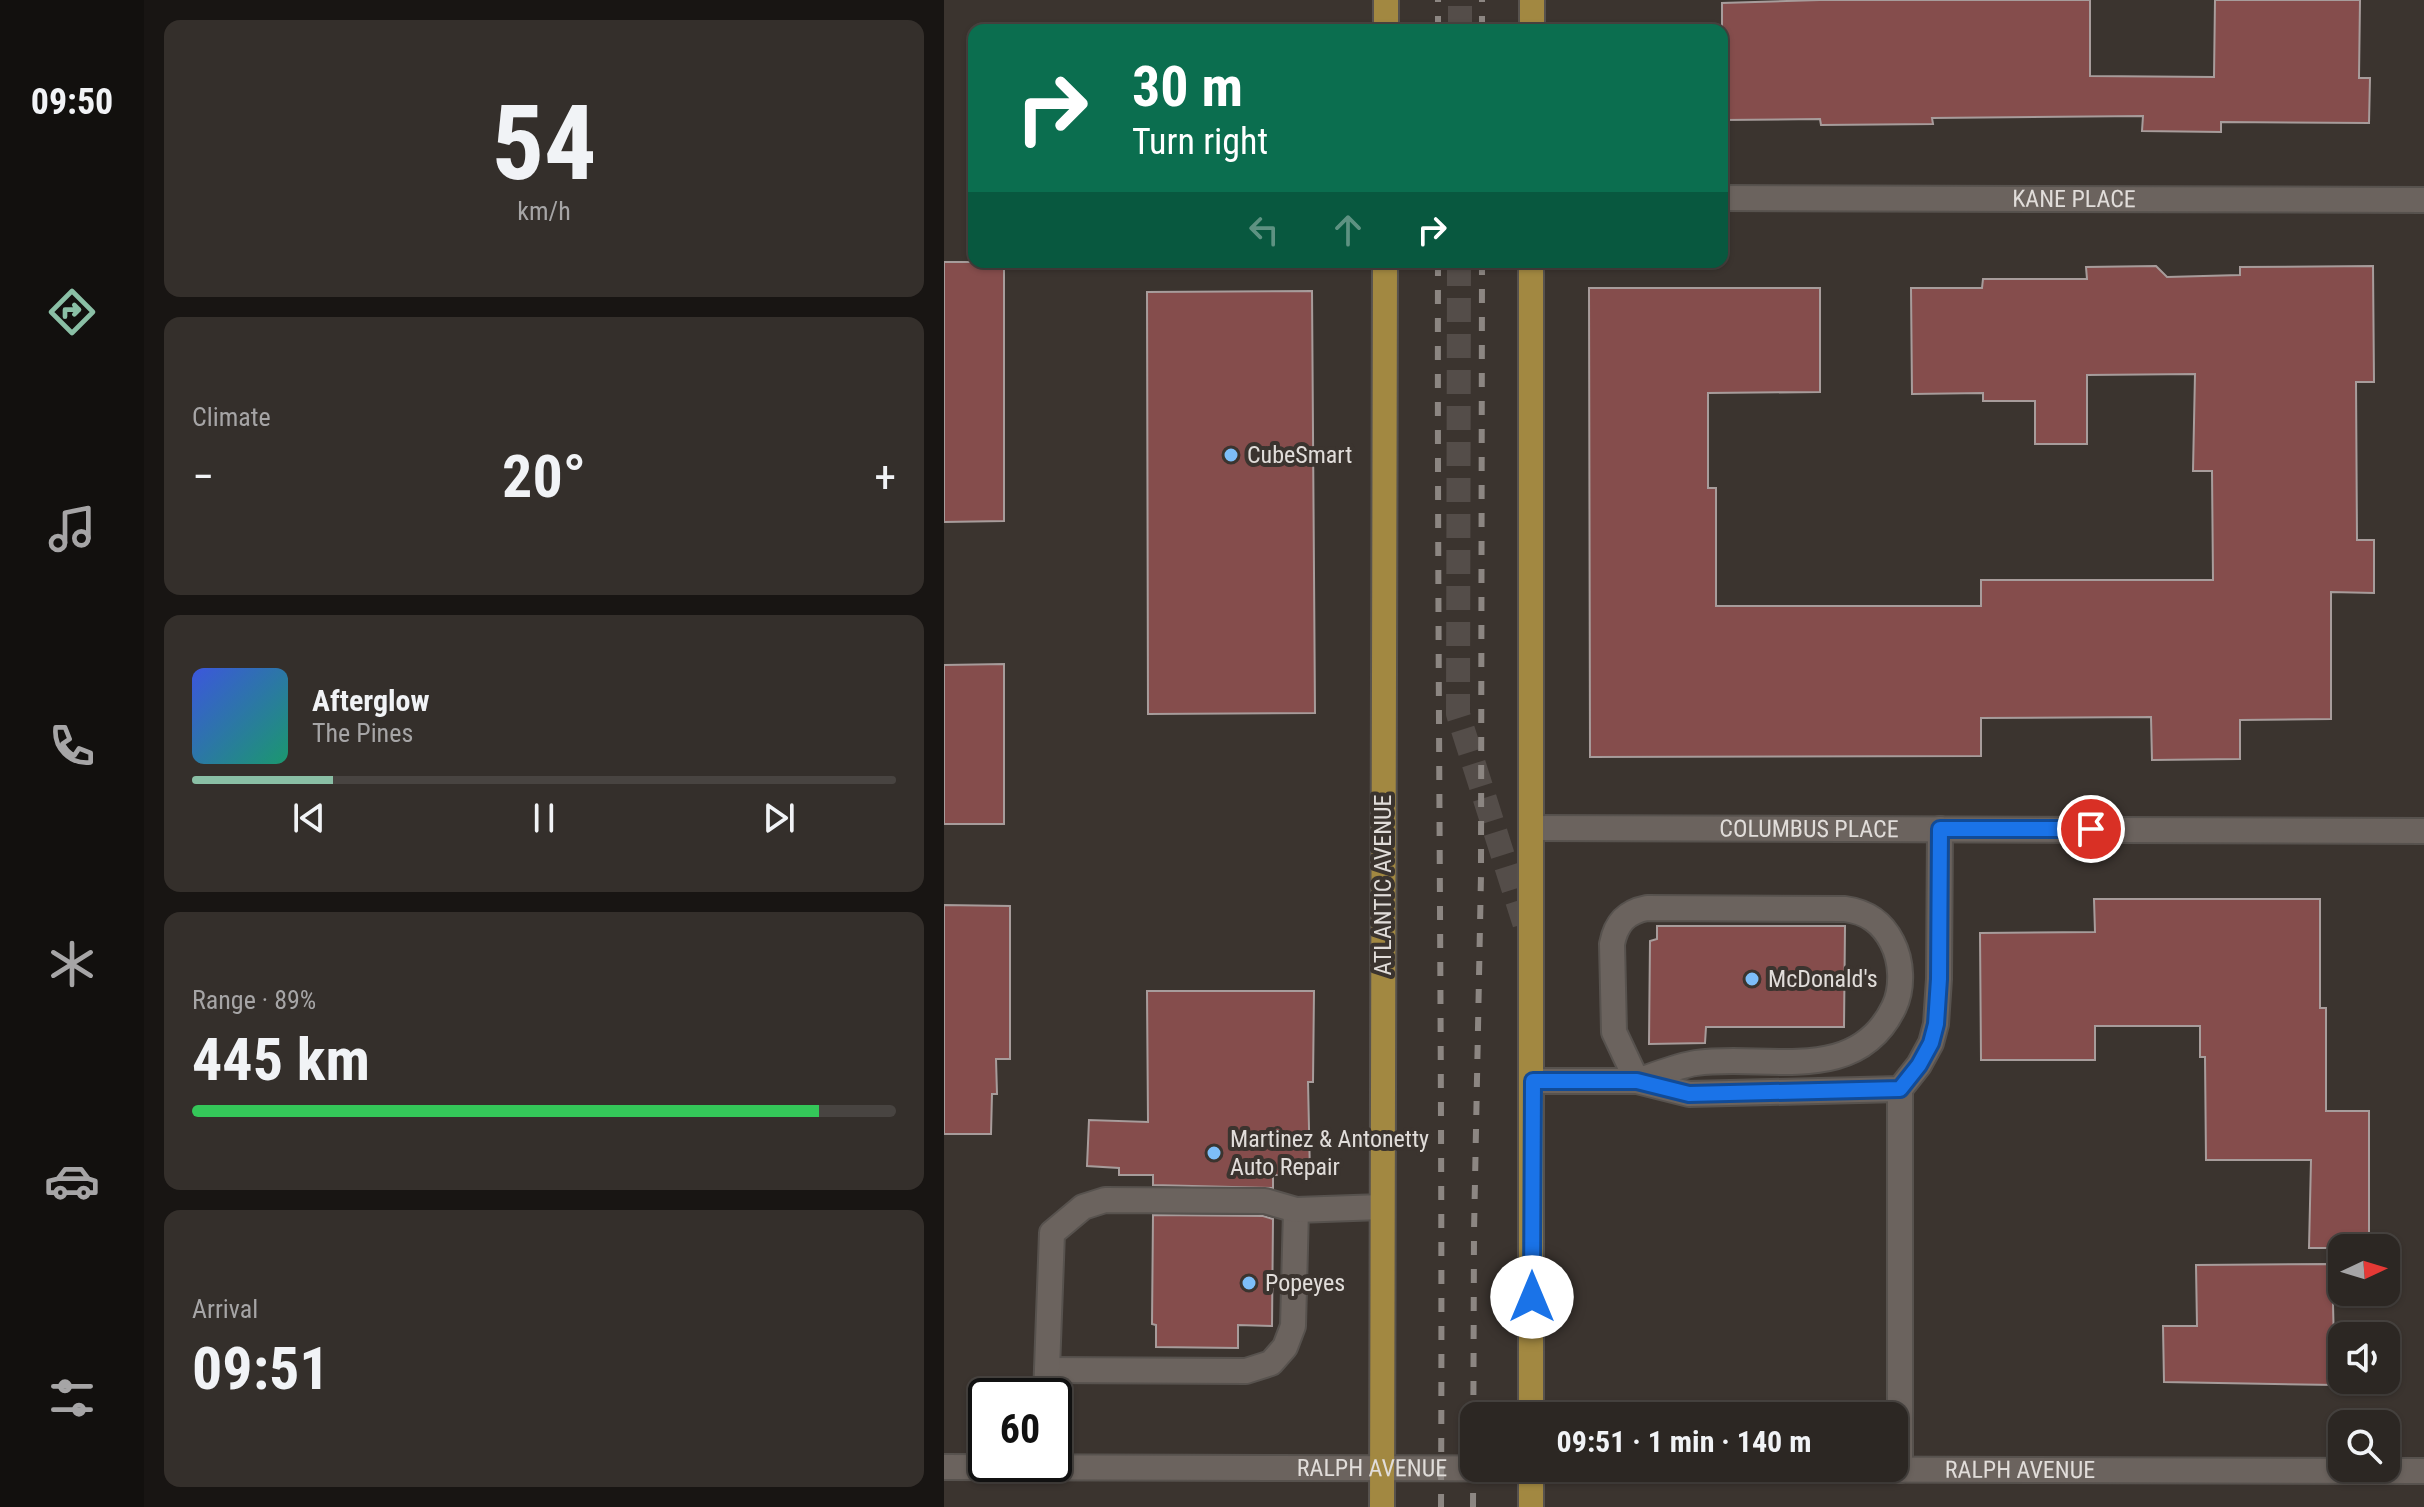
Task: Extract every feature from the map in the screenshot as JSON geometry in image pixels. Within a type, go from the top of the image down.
[{"type":"main road","points":[[1386,0],[1386,24]]},
{"type":"main road","points":[[1532,0],[1532,24]]},
{"type":"main road","name":"ATLANTIC AVENUE","points":[[1382,1507],[1385,268]]},
{"type":"main road","points":[[1531,268],[1531,1402]]},
{"type":"main road","points":[[1531,1482],[1531,1507]]},
{"type":"street","name":"KANE PLACE","points":[[1728,198],[2424,200]]},
{"type":"street","name":"COLUMBUS PLACE","points":[[1531,828],[2424,831]]},
{"type":"street","points":[[1900,1402],[1900,1089],[1919,1065],[1931,1043],[1936,1024],[1940,829]]},
{"type":"street","points":[[1647,908],[1845,909],[1872,917],[1888,935],[1895,949],[1900,975],[1896,1002],[1877,1033],[1851,1053],[1823,1060],[1695,1063],[1637,1081],[1614,1032],[1612,944],[1615,929],[1627,915],[1647,908]]},
{"type":"street","points":[[1533,1081],[1637,1081],[1689,1094],[1900,1089]]},
{"type":"street","points":[[1047,1378],[1052,1233],[1083,1207],[1105,1200],[1265,1201],[1296,1210],[1382,1207]]},
{"type":"street","points":[[1047,1370],[1246,1371],[1271,1363],[1285,1347],[1293,1326],[1296,1210]]},
{"type":"street","name":"RALPH AVENUE","points":[[1072,1466],[1460,1468]]},
{"type":"street","name":"RALPH AVENUE","points":[[944,1467],[968,1467]]},
{"type":"street","name":"RALPH AVENUE","points":[[1908,1470],[2424,1471]]},
{"type":"building","points":[[2090,0],[2090,76],[2214,77],[2215,0],[2360,0],[2359,78],[2370,78],[2369,123],[2221,122],[2221,132],[2142,131],[2143,116],[1932,118],[1933,124],[1821,125],[1820,119],[1728,120],[1728,24],[1722,24],[1722,3]]},
{"type":"building","points":[[944,262],[968,262],[968,268],[1004,268],[1004,521],[944,522]]},
{"type":"building","points":[[2156,266],[2167,277],[2240,275],[2240,267],[2373,266],[2374,382],[2356,382],[2357,540],[2374,540],[2374,593],[2331,592],[2331,719],[2240,720],[2240,759],[2152,760],[2151,717],[1981,718],[1981,756],[1590,757],[1589,288],[1820,288],[1820,392],[1708,393],[1708,488],[1716,488],[1716,606],[1981,606],[1981,580],[2213,580],[2212,471],[2193,471],[2195,374],[2087,375],[2087,444],[2035,444],[2035,401],[1983,401],[1983,393],[1912,394],[1911,288],[1982,288],[1983,279],[2087,279],[2086,267]]},
{"type":"building","name":"CubeSmart","points":[[1312,291],[1315,713],[1148,714],[1147,292]]},
{"type":"building","points":[[1004,664],[1004,824],[944,824],[944,665]]},
{"type":"building","points":[[2094,899],[2320,899],[2320,1008],[2326,1008],[2326,1111],[2369,1111],[2369,1234],[2328,1234],[2328,1248],[2309,1248],[2311,1160],[2206,1160],[2205,1057],[2200,1057],[2200,1026],[2095,1026],[2095,1060],[1981,1060],[1980,933],[2095,932]]},
{"type":"building","points":[[944,905],[1010,906],[1010,1059],[996,1059],[997,1094],[992,1094],[991,1134],[944,1134]]},
{"type":"building","points":[[1657,926],[1845,926],[1844,1027],[1706,1027],[1705,1043],[1649,1044],[1650,941],[1657,939]]},
{"type":"building","points":[[1147,991],[1314,991],[1313,1082],[1308,1082],[1310,1175],[1273,1175],[1273,1188],[1153,1185],[1153,1175],[1119,1175],[1119,1168],[1087,1166],[1089,1120],[1148,1122]]},
{"type":"building","points":[[1153,1215],[1263,1216],[1273,1219],[1272,1326],[1238,1325],[1238,1348],[1156,1347],[1156,1325],[1152,1324]]},
{"type":"building","points":[[2328,1264],[2328,1306],[2333,1306],[2333,1322],[2328,1322],[2328,1385],[2164,1382],[2163,1326],[2197,1326],[2196,1265]]},
{"type":"tunnel","points":[[1460,0],[1460,24]]},
{"type":"tunnel","points":[[1459,268],[1458,714],[1528,935]]},
{"type":"railway","points":[[1438,0],[1438,24]]},
{"type":"railway","points":[[1482,0],[1482,24]]},
{"type":"railway","points":[[1438,268],[1441,1507]]},
{"type":"railway","points":[[1473,1507],[1474,1232],[1481,875],[1482,268]]},
{"type":"place","name":"CubeSmart","points":[[1231,455]]},
{"type":"place","name":"McDonald's","points":[[1752,979]]},
{"type":"place","name":"Martinez & Antonetty Auto Repair","points":[[1214,1153]]},
{"type":"place","name":"Popeyes","points":[[1249,1283]]},
{"type":"route","points":[[1532,1297],[1533,1081],[1637,1081],[1689,1094],[1900,1089],[1919,1065],[1931,1043],[1936,1024],[1940,829],[2091,829]]}]
